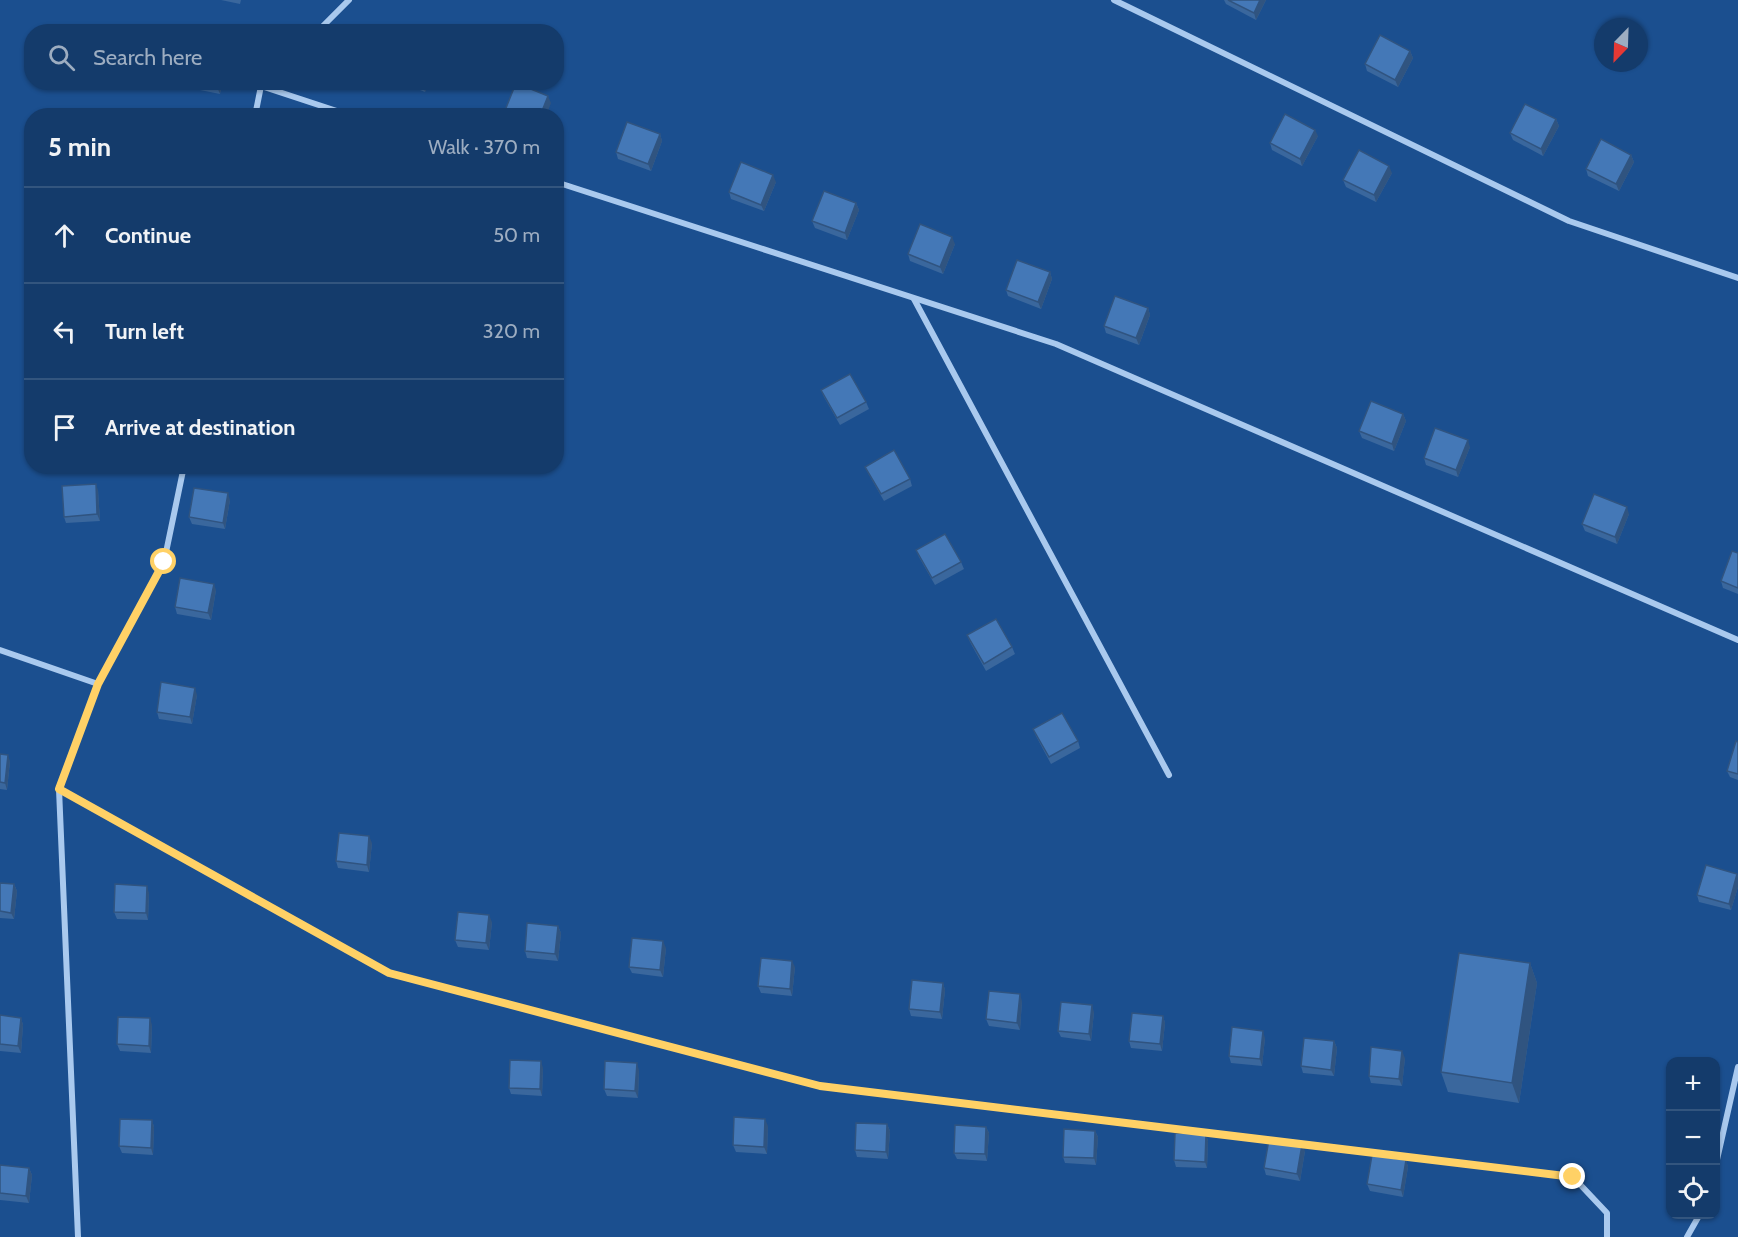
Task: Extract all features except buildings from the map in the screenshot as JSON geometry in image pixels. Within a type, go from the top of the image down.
[{"type":"street","points":[[325,24],[349,0]]},
{"type":"street","points":[[1114,0],[1569,221],[1738,278]]},
{"type":"street","points":[[257,108],[261,90]]},
{"type":"street","points":[[279,90],[330,108]]},
{"type":"street","points":[[564,185],[1056,344],[1738,640]]},
{"type":"street","points":[[914,298],[1169,775]]},
{"type":"street","points":[[78,1237],[59,789],[98,684],[164,562],[182,474]]},
{"type":"street","points":[[0,650],[98,684]]},
{"type":"street","points":[[59,789],[389,973],[820,1086],[1573,1177],[1607,1213],[1606,1237]]},
{"type":"street","points":[[1720,1146],[1738,1067]]},
{"type":"street","points":[[1687,1237],[1698,1219]]},
{"type":"route","points":[[164,562],[98,684],[59,789],[389,973],[820,1086],[1573,1177]]}]
